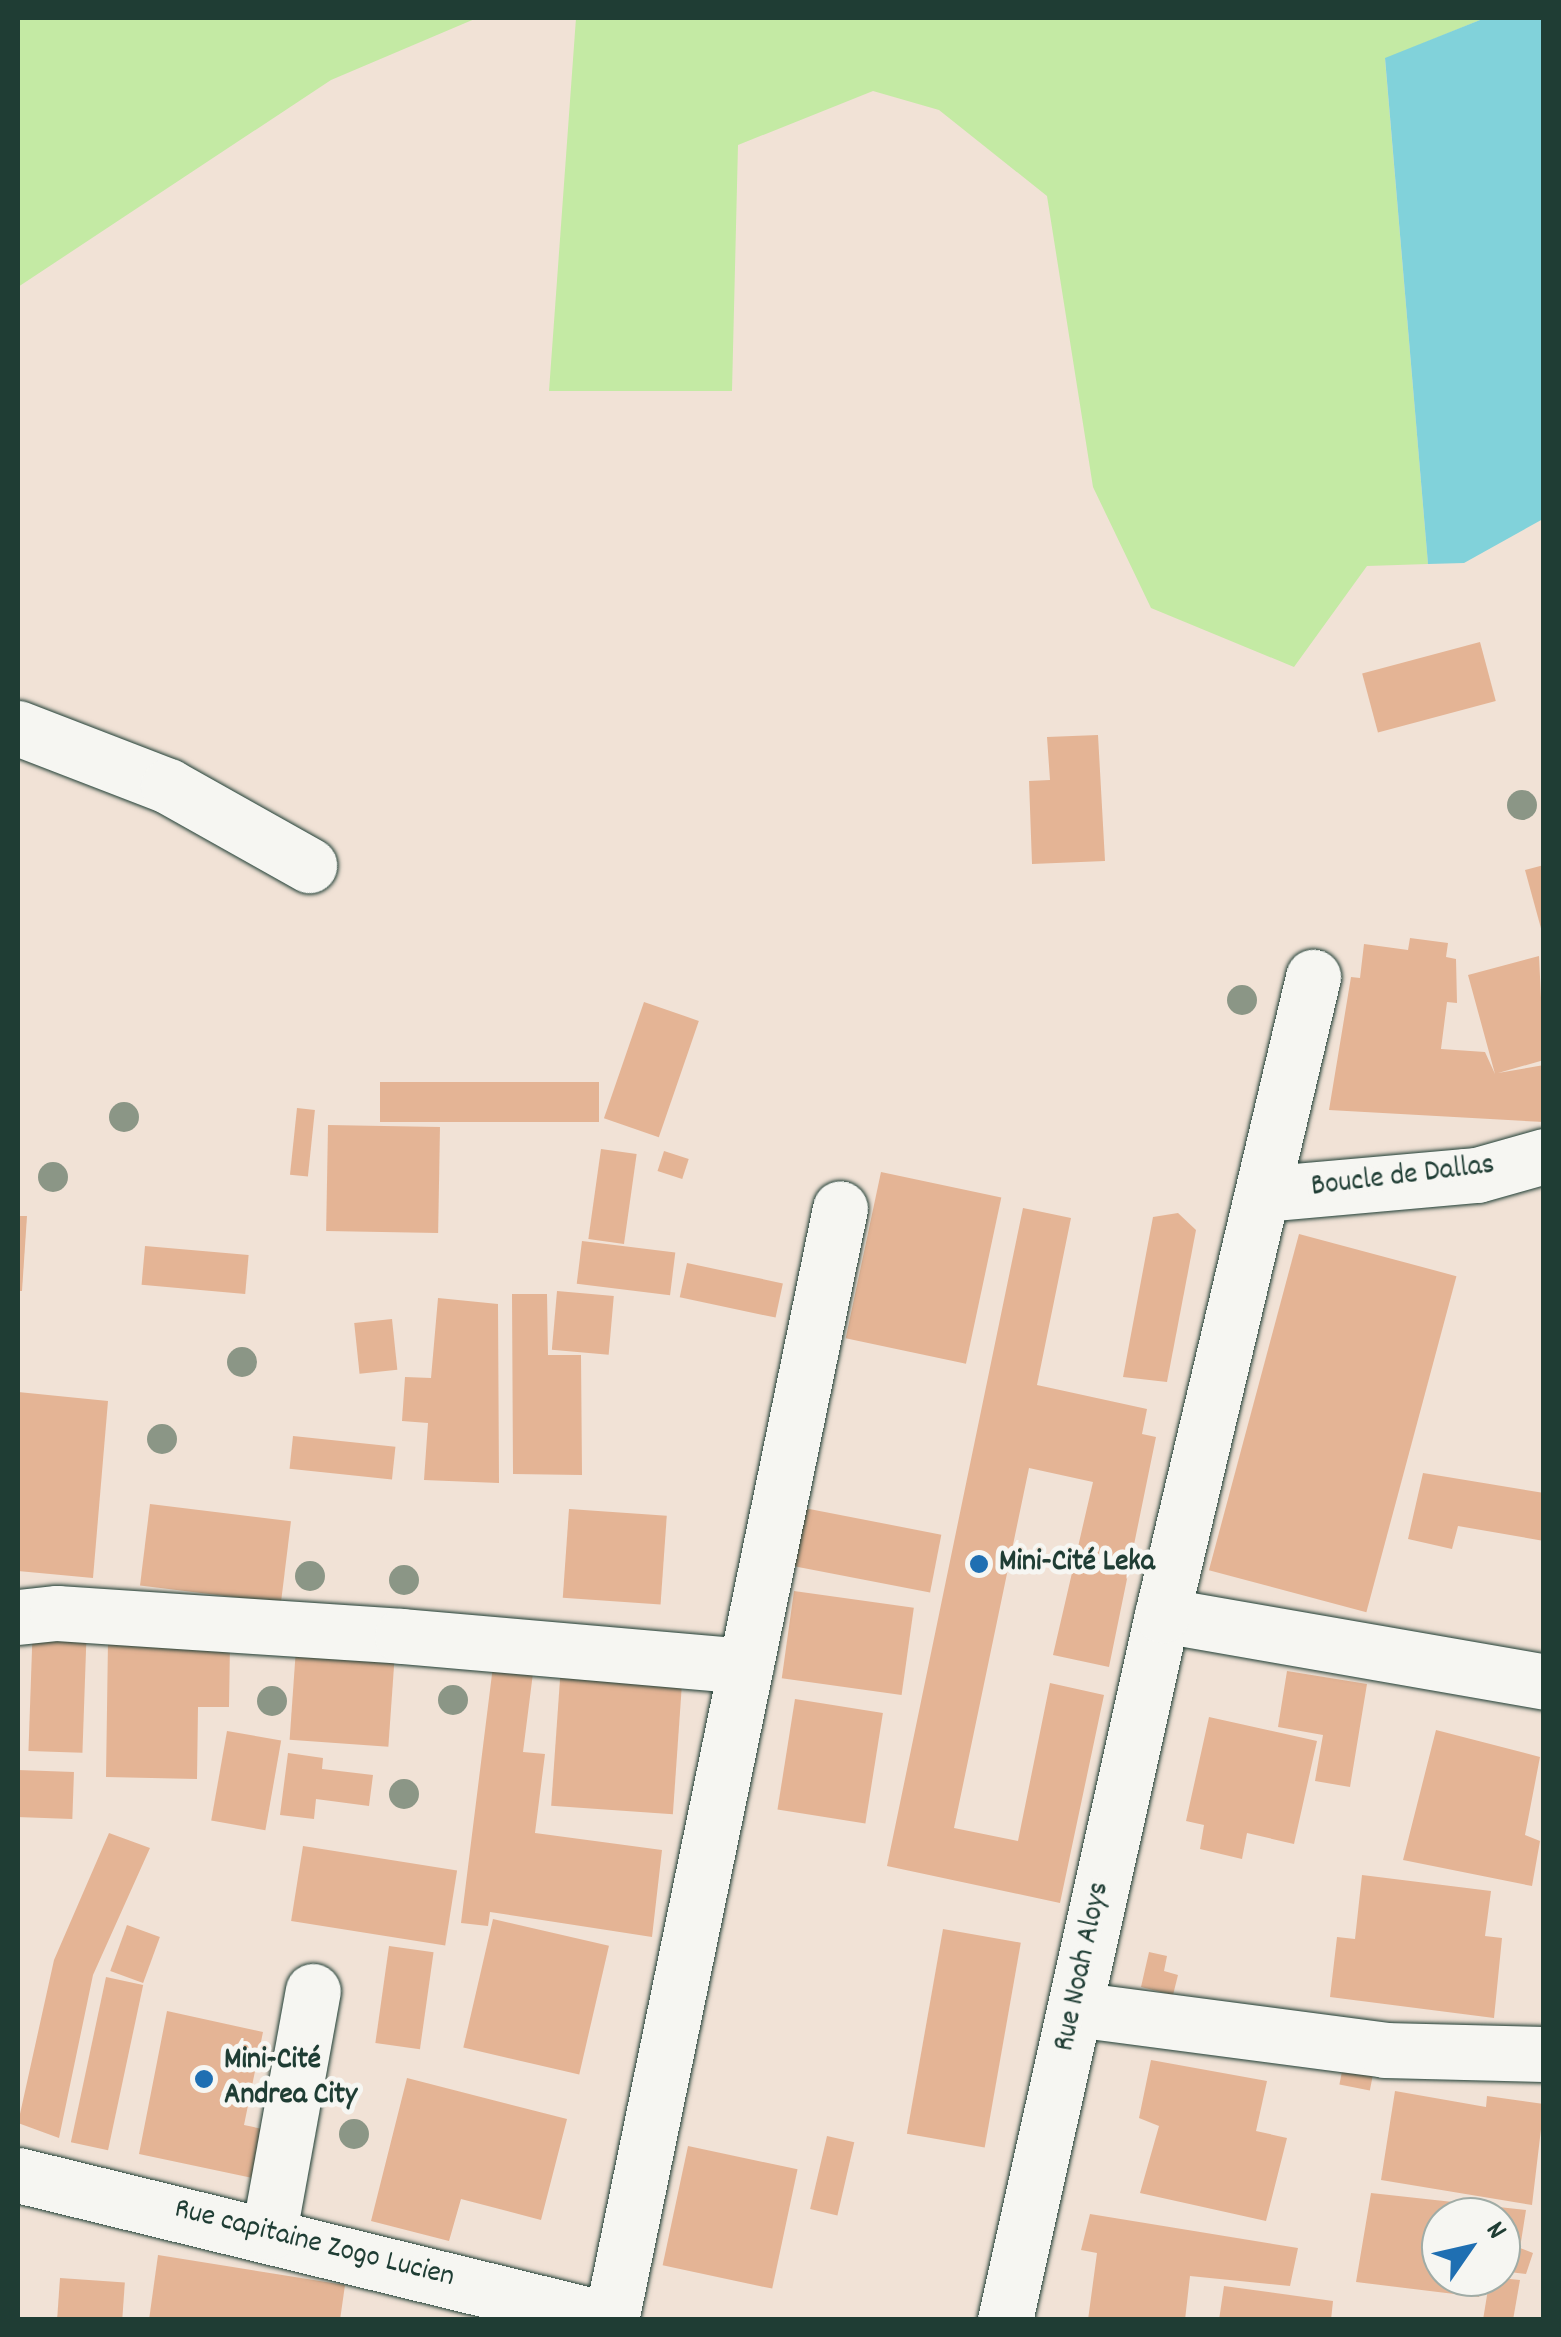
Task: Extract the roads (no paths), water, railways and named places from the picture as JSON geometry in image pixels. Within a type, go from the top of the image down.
[{"type":"street","points":[[18,728],[168,786],[308,864]]},
{"type":"street","name":"Rue Noah Aloys","points":[[1005,2320],[1162,1614],[1314,977]]},
{"type":"street","name":"Boucle de Dallas","points":[[1262,1194],[1477,1175],[1544,1156]]},
{"type":"street","points":[[611,2320],[840,1208]]},
{"type":"street","points":[[18,1617],[57,1613],[746,1666]]},
{"type":"street","points":[[1162,1614],[1544,1682]]},
{"type":"street","points":[[270,2232],[313,1992]]},
{"type":"street","points":[[1075,2009],[1385,2050],[1544,2054]]},
{"type":"street","name":"Rue capitaine Zogo Lucien","points":[[18,2175],[270,2232],[611,2320]]},
{"type":"water","points":[[1485,18],[1543,18],[1543,519],[1464,563],[1428,564],[1385,58]]},
{"type":"place","name":"Mini-Cité Leka","points":[[979,1564]]},
{"type":"place","name":"Mini-Cité Andrea City","points":[[204,2079]]}]
